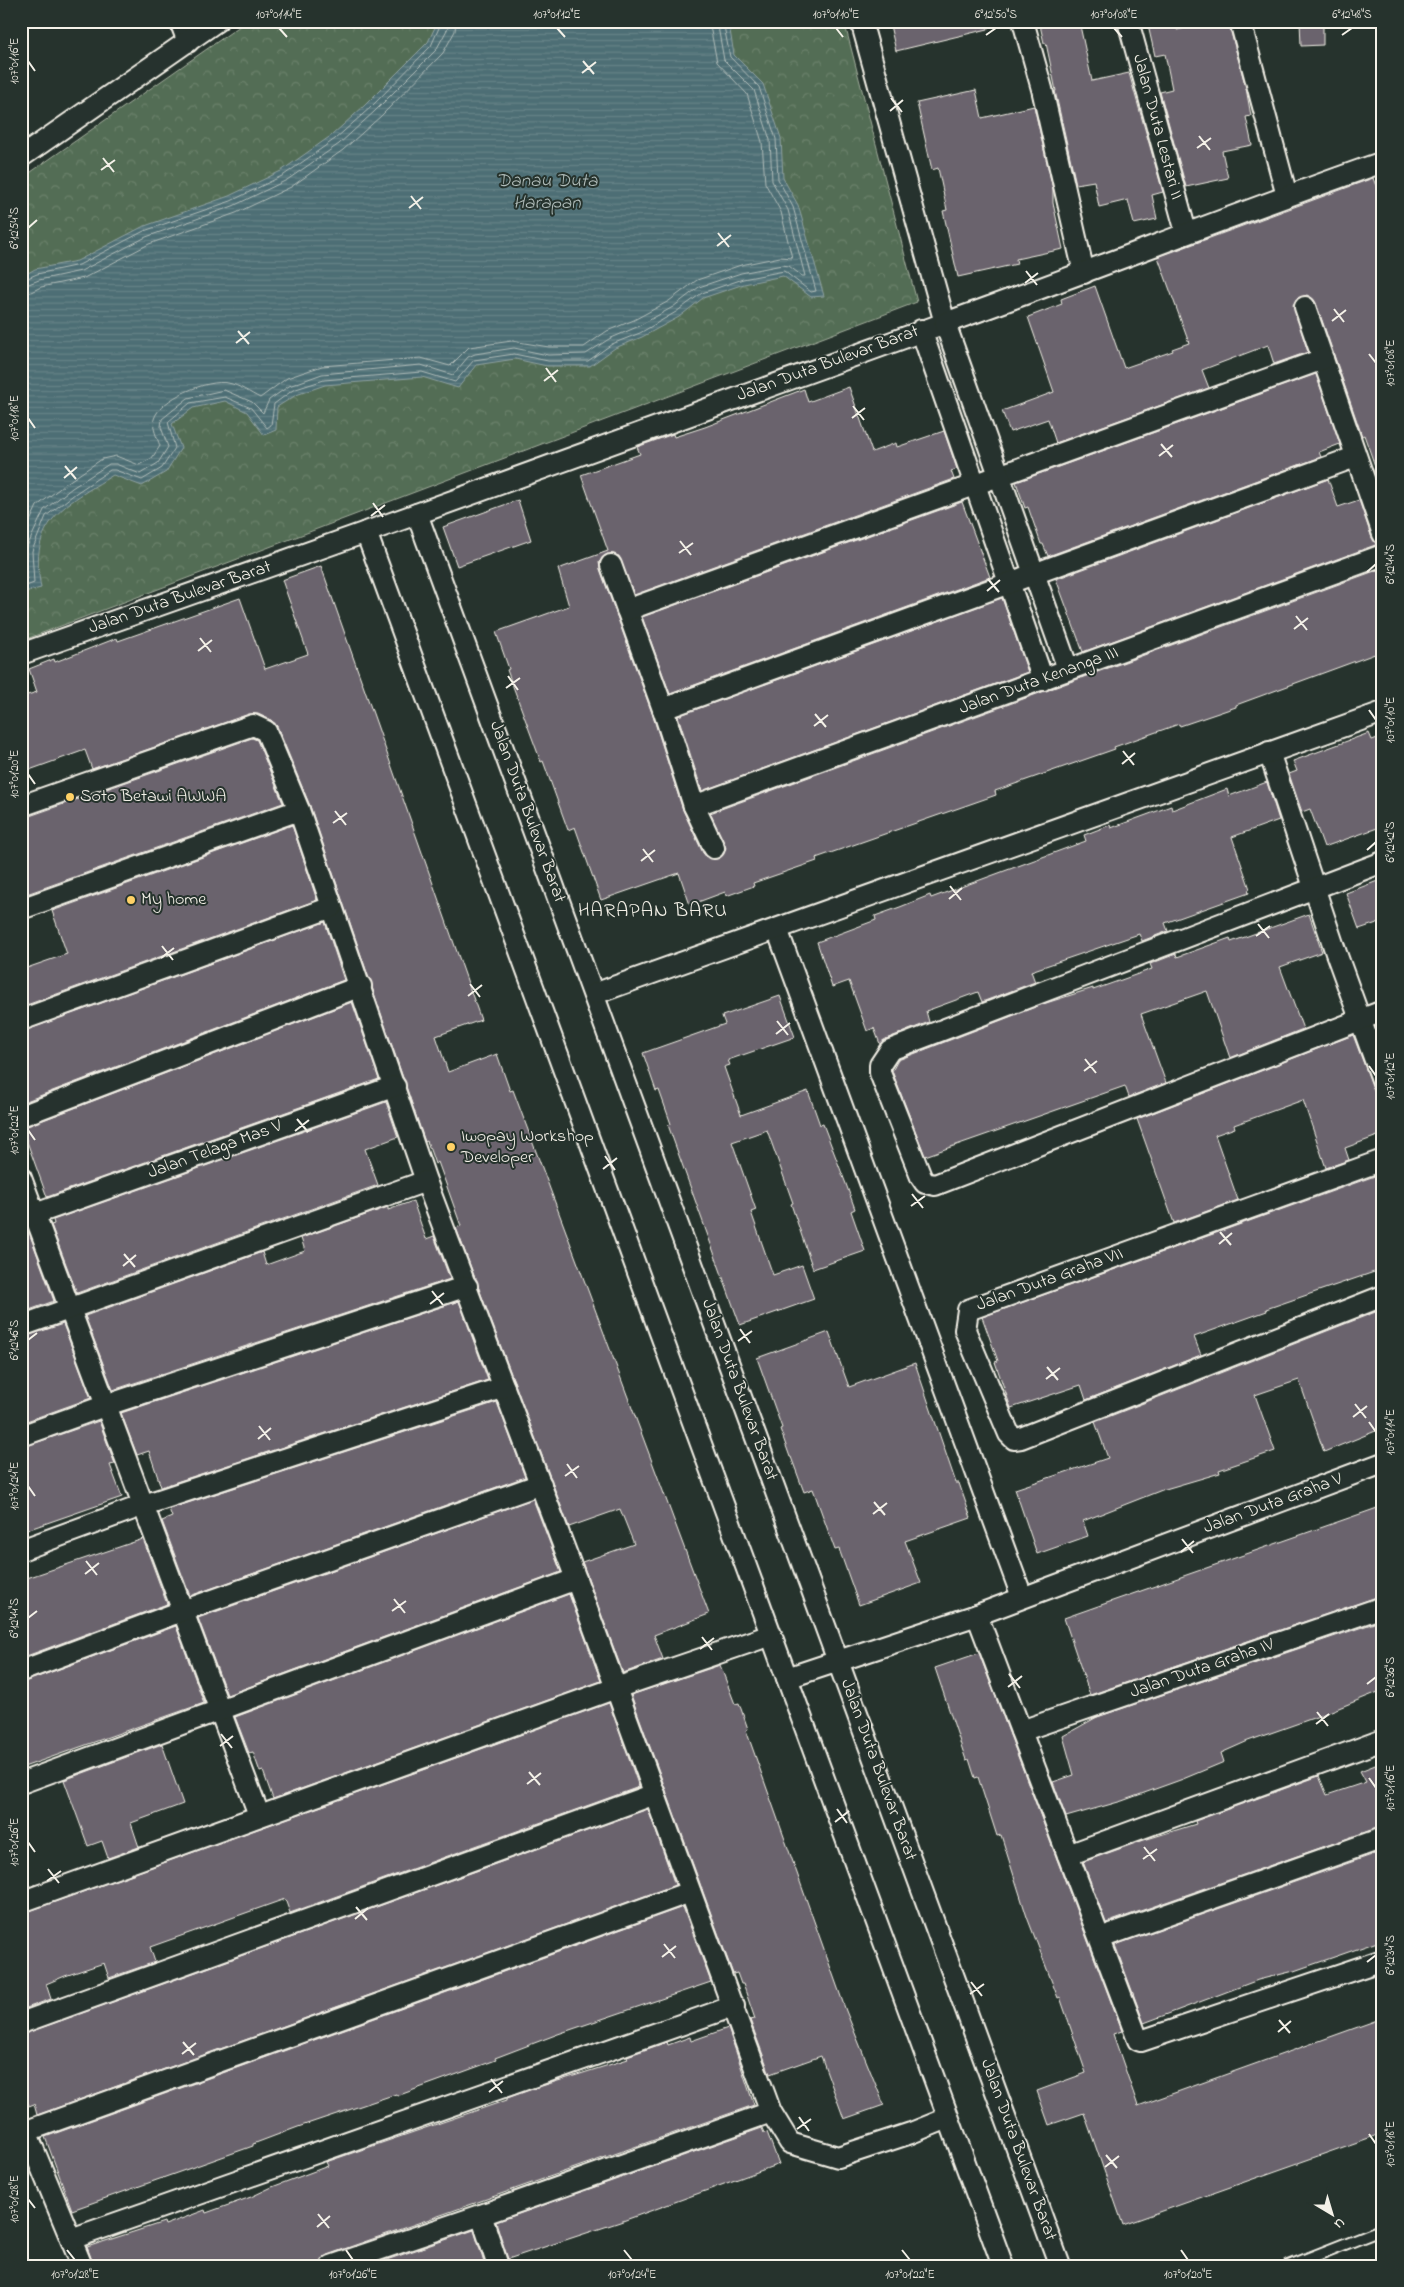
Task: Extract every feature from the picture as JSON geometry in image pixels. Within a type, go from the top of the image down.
[{"type":"street","points":[[180,21],[188,42]]},
{"type":"street","points":[[21,157],[217,21]]},
{"type":"street","points":[[861,21],[945,323],[1068,669]]},
{"type":"street","points":[[1023,21],[1042,89],[1084,273]]},
{"type":"street","name":"Jalan Duta Lestari II","points":[[1128,21],[1186,232]]},
{"type":"street","points":[[1240,21],[1287,196]]},
{"type":"street","name":"Jalan Duta Bulevar Barat","points":[[21,654],[417,514],[921,330],[1084,273],[1186,232],[1382,163]]},
{"type":"street","points":[[1305,307],[1383,534]]},
{"type":"street","points":[[921,330],[1043,680]]},
{"type":"street","points":[[627,610],[1323,359]]},
{"type":"street","points":[[663,709],[1355,457]]},
{"type":"street","name":"Jalan Duta Bulevar Barat","points":[[417,514],[594,994],[833,1663],[1060,2266]]},
{"type":"street","points":[[366,532],[771,1634],[791,1677],[948,2118],[1003,2266]]},
{"type":"street","name":"Jalan Duta Kenanga III","points":[[694,806],[1383,555]]},
{"type":"street","points":[[611,565],[663,709],[694,806],[714,848]]},
{"type":"street","points":[[594,994],[1383,712]]},
{"type":"street","points":[[21,806],[253,725],[266,731],[299,810],[426,1181],[541,1484],[690,1892],[734,2006],[771,2112],[790,2143],[838,2157],[911,2133],[948,2118]]},
{"type":"street","points":[[1269,752],[1313,887],[1383,1082]]},
{"type":"street","points":[[21,909],[299,810]]},
{"type":"street","points":[[1383,862],[1313,887],[890,1050],[880,1065],[880,1073],[921,1177],[926,1183],[934,1185],[1383,1010]]},
{"type":"street","points":[[21,1020],[332,907]]},
{"type":"street","points":[[777,929],[1022,1597]]},
{"type":"street","points":[[21,1116],[360,986]]},
{"type":"street","name":"Jalan Telaga Mas V","points":[[28,1216],[395,1086]]},
{"type":"street","name":"Jalan Duta Graha VII","points":[[1383,1160],[968,1310],[965,1330],[1009,1434],[1014,1439],[1021,1438],[1383,1296]]},
{"type":"street","points":[[21,1178],[28,1216],[69,1307],[107,1405],[259,1815]]},
{"type":"street","points":[[21,1326],[69,1307],[426,1181]]},
{"type":"street","points":[[21,1436],[107,1405],[467,1286]]},
{"type":"street","points":[[21,1550],[144,1505],[504,1387]]},
{"type":"street","name":"Jalan Duta Graha V","points":[[791,1677],[977,1615],[1383,1463]]},
{"type":"street","points":[[21,1671],[182,1610],[541,1484]]},
{"type":"street","points":[[21,1784],[576,1579]]},
{"type":"street","name":"Jalan Duta Graha IV","points":[[1021,1731],[1383,1607]]},
{"type":"street","points":[[977,1615],[1100,1938],[1135,2036],[1140,2041],[1383,1960]]},
{"type":"street","points":[[21,1902],[259,1815],[771,1634]]},
{"type":"street","points":[[1068,1855],[1383,1740]]},
{"type":"street","points":[[21,2023],[655,1794]]},
{"type":"street","points":[[1100,1938],[1383,1838]]},
{"type":"street","points":[[82,2266],[24,2132],[690,1892]]},
{"type":"street","points":[[71,2239],[734,2006]]},
{"type":"street","points":[[331,2266],[481,2216],[771,2112]]},
{"type":"street","points":[[481,2216],[498,2266]]},
{"type":"lane","points":[[1289,2266],[1383,2228]]},
{"type":"green space","points":[[247,21],[844,21],[917,302],[21,641],[21,179]]},
{"type":"water","name":"Danau Duta Harapan","points":[[438,21],[726,21],[729,24],[734,55],[763,84],[781,138],[783,178],[798,205],[824,296],[811,297],[783,276],[744,284],[703,298],[679,317],[642,337],[615,348],[590,366],[547,366],[515,359],[476,365],[458,388],[422,377],[325,385],[296,395],[277,407],[276,430],[264,435],[247,412],[225,401],[193,408],[172,424],[181,448],[166,472],[142,486],[113,475],[79,496],[54,518],[45,531],[40,546],[38,565],[41,588],[21,593],[21,277],[35,269],[77,261],[142,227],[229,196],[281,171],[332,135],[364,106],[428,42]]},
{"type":"building","points":[[889,21],[987,21],[988,29],[896,51]]},
{"type":"building","points":[[1039,21],[1079,21],[1092,81],[1129,73],[1163,192],[1152,195],[1157,219],[1134,224],[1128,200],[1099,207],[1094,181],[1076,184],[1046,43],[1044,43]]},
{"type":"building","points":[[1147,21],[1175,21],[1177,30],[1217,21],[1228,21],[1246,88],[1251,116],[1246,117],[1252,145],[1222,151],[1228,178],[1186,187],[1160,92],[1172,89],[1165,54],[1155,56]]},
{"type":"building","points":[[1300,21],[1323,21],[1323,45],[1301,46]]},
{"type":"building","points":[[976,90],[982,118],[1034,106],[1053,189],[1053,203],[1063,249],[1016,259],[1017,264],[958,277],[943,211],[947,210],[938,168],[932,170],[917,103]]},
{"type":"building","points":[[1373,178],[1383,204],[1383,480],[1380,480],[1364,435],[1362,436],[1316,303],[1307,295],[1296,299],[1293,305],[1308,352],[1274,364],[1268,345],[1202,370],[1209,388],[1056,443],[1048,419],[1010,432],[1002,411],[1054,392],[1028,317],[1062,304],[1061,299],[1095,286],[1124,368],[1173,351],[1172,349],[1189,343],[1158,257]]},
{"type":"building","points":[[1316,374],[1340,444],[1319,452],[1321,457],[1048,556],[1043,544],[1041,544],[1028,507],[1025,508],[1016,482]]},
{"type":"building","points":[[849,387],[872,452],[896,443],[897,447],[944,431],[957,469],[951,471],[954,479],[634,595],[619,556],[607,554],[599,562],[652,713],[683,810],[703,853],[708,858],[720,858],[726,848],[710,813],[1383,568],[1383,651],[1236,705],[1236,707],[1180,726],[1179,724],[1114,747],[1115,749],[995,791],[996,795],[816,858],[817,861],[753,883],[754,886],[726,896],[725,892],[690,905],[679,873],[601,900],[575,827],[568,830],[543,761],[541,762],[507,670],[509,669],[496,632],[569,606],[558,569],[608,551],[581,475],[640,454],[637,447],[673,434],[674,437],[705,427],[804,389],[808,402]]},
{"type":"building","points":[[1328,479],[1338,507],[1359,500],[1372,538],[1378,544],[1083,652],[1056,579]]},
{"type":"building","points":[[518,500],[531,540],[457,566],[443,527]]},
{"type":"building","points":[[962,502],[990,577],[670,694],[642,617]]},
{"type":"building","points":[[321,566],[481,1020],[436,1036],[448,1072],[497,1054],[510,1091],[513,1090],[709,1614],[654,1635],[663,1659],[623,1673],[582,1562],[634,1544],[620,1509],[569,1527],[456,1228],[461,1226],[438,1162],[435,1164],[427,1141],[425,1142],[310,806],[277,726],[271,720],[258,714],[249,714],[92,769],[85,750],[21,773],[21,697],[37,692],[29,669],[54,659],[55,662],[117,638],[118,641],[240,598],[265,669],[308,654],[282,580]]},
{"type":"building","points":[[1002,598],[1028,672],[702,791],[678,716]]},
{"type":"building","points":[[1369,733],[1372,740],[1383,736],[1383,826],[1324,847],[1310,809],[1302,812],[1289,774],[1297,771],[1293,761]]},
{"type":"building","points":[[252,738],[257,740],[283,803],[21,896],[21,819]]},
{"type":"building","points":[[1267,782],[1279,820],[1232,837],[1250,889],[1248,890],[1249,893],[1165,923],[1168,931],[1142,941],[1139,934],[1031,971],[1035,982],[982,1002],[978,992],[926,1011],[929,1022],[886,1039],[880,1044],[874,1028],[867,1031],[849,981],[832,987],[817,942],[876,920],[875,916],[930,895],[931,898],[1086,841],[1084,835],[1110,825],[1111,828],[1171,806],[1172,810],[1227,789],[1229,796]]},
{"type":"building","points":[[292,825],[317,900],[21,1007],[21,970],[67,954],[52,911]]},
{"type":"building","points":[[1383,879],[1383,921],[1359,929],[1346,893]]},
{"type":"building","points":[[1309,914],[1322,952],[1280,967],[1303,1029],[1230,1058],[1207,991],[1141,1014],[1166,1083],[1129,1097],[1125,1086],[925,1156],[892,1071],[898,1060],[1043,1004],[1093,988],[1093,990],[1152,969],[1150,964],[1176,954],[1177,957],[1230,938],[1231,942]]},
{"type":"building","points":[[325,922],[344,980],[21,1103],[21,1032]]},
{"type":"building","points":[[780,996],[795,1037],[728,1060],[730,1065],[724,1067],[741,1115],[808,1091],[820,1125],[823,1124],[855,1209],[851,1211],[865,1251],[813,1269],[791,1204],[793,1203],[767,1130],[732,1142],[756,1210],[751,1212],[773,1275],[802,1265],[814,1299],[740,1325],[668,1125],[671,1124],[659,1090],[656,1091],[643,1053],[725,1024],[722,1016]]},
{"type":"building","points":[[352,1002],[379,1079],[47,1197],[22,1128]]},
{"type":"building","points":[[1353,1035],[1383,1114],[1383,1134],[1345,1148],[1349,1160],[1326,1168],[1303,1100],[1234,1125],[1235,1128],[1215,1135],[1238,1200],[1174,1223],[1137,1119]]},
{"type":"building","points":[[386,1102],[398,1137],[365,1149],[378,1185],[77,1293],[51,1225],[54,1224],[53,1220]]},
{"type":"building","points":[[1383,1173],[1383,1269],[1266,1309],[1267,1311],[1194,1337],[1201,1355],[1086,1400],[1081,1385],[1011,1408],[995,1362],[998,1361],[982,1317]]},
{"type":"building","points":[[413,1201],[426,1239],[434,1236],[450,1279],[113,1390],[85,1316],[262,1252],[266,1265],[305,1251],[301,1238],[388,1207],[388,1210]]},
{"type":"building","points":[[29,1232],[54,1301],[21,1313],[21,1235]]},
{"type":"building","points":[[459,1301],[488,1380],[161,1487],[149,1451],[137,1455],[121,1413]]},
{"type":"building","points":[[1383,1309],[1383,1428],[1324,1452],[1299,1380],[1255,1395],[1275,1451],[1219,1470],[1220,1473],[1162,1490],[1083,1521],[1088,1536],[1037,1554],[1015,1489],[1108,1458],[1095,1422]]},
{"type":"building","points":[[63,1324],[91,1398],[21,1423],[21,1338]]},
{"type":"building","points":[[829,1332],[849,1387],[915,1363],[956,1483],[959,1483],[971,1518],[905,1541],[921,1583],[859,1605],[839,1549],[835,1550],[813,1489],[804,1492],[780,1429],[782,1428],[757,1358]]},
{"type":"building","points":[[497,1402],[525,1477],[190,1596],[162,1521],[172,1517],[169,1509]]},
{"type":"building","points":[[99,1421],[115,1464],[110,1465],[122,1497],[21,1532],[21,1448]]},
{"type":"building","points":[[533,1499],[561,1572],[227,1695],[198,1618]]},
{"type":"building","points":[[1383,1506],[1383,1595],[1090,1695],[1064,1618]]},
{"type":"building","points":[[143,1539],[167,1604],[21,1658],[21,1580]]},
{"type":"building","points":[[569,1594],[601,1681],[273,1799],[263,1771],[260,1772],[253,1752],[249,1753],[235,1717]]},
{"type":"building","points":[[1383,1620],[1383,1690],[1221,1753],[1224,1762],[1183,1779],[1122,1801],[1066,1817],[1053,1782],[1074,1775],[1063,1736],[1097,1717]]},
{"type":"building","points":[[176,1626],[204,1703],[21,1768],[21,1683]]},
{"type":"building","points":[[979,1653],[1122,2031],[1113,2034],[1138,2106],[1383,2018],[1383,2133],[1123,2225],[1084,2113],[1049,2125],[1037,2091],[1086,2073],[1060,1997],[1058,1998],[1027,1917],[1001,1835],[997,1836],[978,1777],[975,1778],[969,1759],[966,1760],[935,1668]]},
{"type":"building","points":[[720,1665],[735,1704],[739,1703],[748,1729],[746,1730],[846,2011],[884,2105],[844,2119],[821,2056],[770,2074],[750,2020],[755,2019],[743,1984],[741,1984],[737,1973],[733,1974],[631,1695]]},
{"type":"building","points":[[609,1703],[639,1787],[290,1913],[285,1899],[150,1947],[155,1962],[109,1978],[104,1963],[65,1976],[46,1984],[51,1999],[21,2010],[21,1914]]},
{"type":"building","points":[[162,1744],[183,1804],[131,1823],[139,1847],[108,1858],[102,1841],[88,1846],[64,1780]]},
{"type":"building","points":[[1383,1762],[1383,1826],[1106,1923],[1083,1862],[1196,1824],[1195,1821],[1319,1776],[1327,1795],[1366,1782],[1360,1771]]},
{"type":"building","points":[[648,1809],[675,1885],[37,2115],[34,2104],[29,2106],[28,2103],[21,2105],[21,2035]]},
{"type":"building","points":[[1383,1851],[1383,1940],[1294,1971],[1258,1980],[1144,2023],[1115,1945]]},
{"type":"building","points":[[683,1907],[711,1982],[558,2034],[495,2058],[496,2060],[397,2096],[396,2094],[298,2127],[253,2144],[253,2146],[72,2210],[45,2137]]},
{"type":"building","points":[[728,2028],[754,2105],[327,2255],[322,2259],[319,2266],[94,2266],[87,2247],[164,2222],[165,2225],[205,2210],[206,2213],[328,2166],[326,2162],[507,2100],[507,2098],[529,2090],[628,2059],[627,2056],[667,2042],[668,2045],[690,2037],[691,2041]]},
{"type":"building","points":[[762,2128],[764,2133],[767,2132],[779,2164],[620,2222],[508,2259],[496,2222]]},
{"type":"building","points":[[474,2230],[485,2266],[369,2266]]},
{"type":"place","name":"Soto Betawi AWWA","points":[[70,797]]},
{"type":"place","name":"My home","points":[[131,900]]},
{"type":"place","name":"Iwopay Workshop Developer","points":[[451,1147]]},
{"type":"district","name":"HARAPAN BARU","points":[[653,911]]}]
